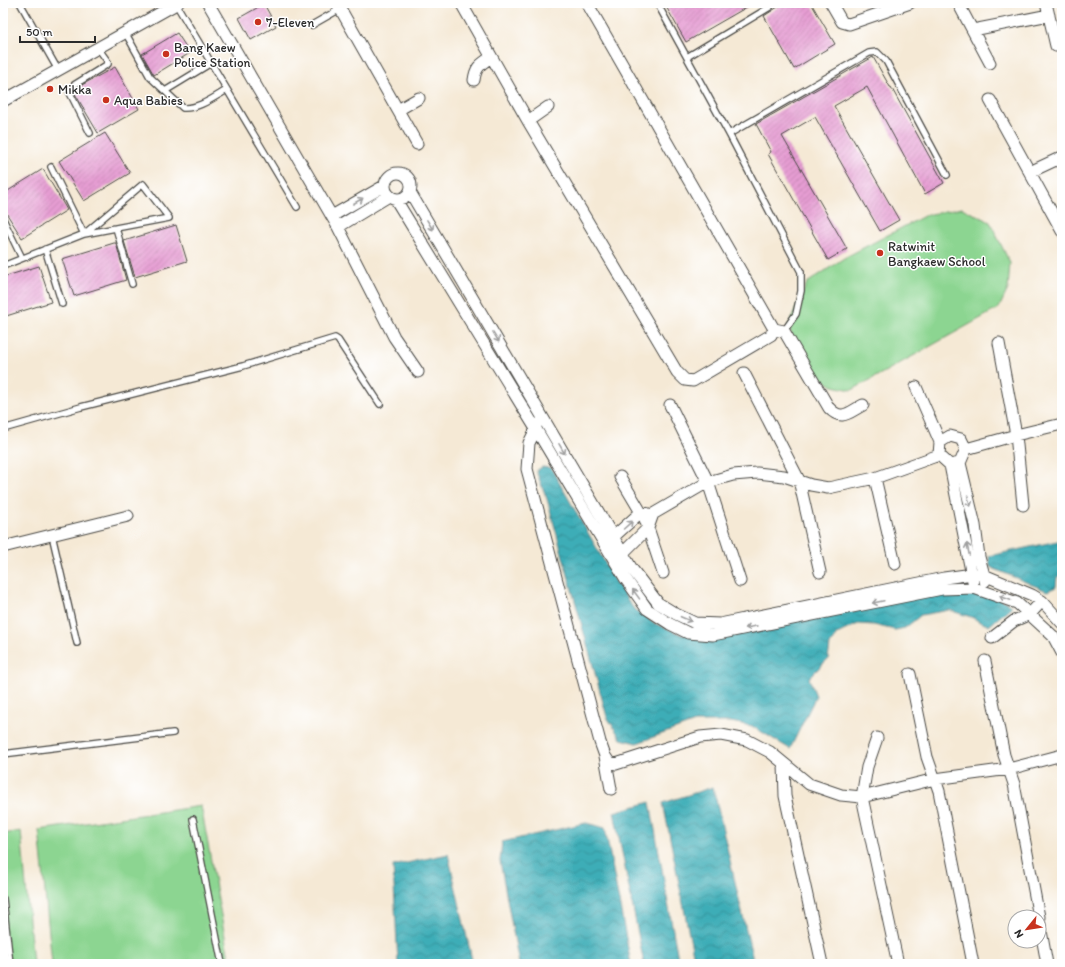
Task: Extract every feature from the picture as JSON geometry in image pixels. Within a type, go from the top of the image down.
[{"type":"street","points":[[208,3],[332,216],[394,337],[418,372]]},
{"type":"street","points":[[461,3],[528,121],[677,372],[684,380],[693,381],[779,330]]},
{"type":"street","points":[[588,3],[772,323],[779,330],[828,408],[837,416],[842,416],[863,405]]},
{"type":"street","points":[[831,3],[842,22],[849,24],[910,3]]},
{"type":"street","points":[[958,3],[990,62]]},
{"type":"street","points":[[1046,3],[1056,46]]},
{"type":"street","points":[[3,101],[177,4]]},
{"type":"street","points":[[339,6],[417,144]]},
{"type":"street","points":[[972,30],[1049,15]]},
{"type":"street","points":[[474,80],[475,73],[479,65],[492,57]]},
{"type":"street","points":[[398,110],[419,98]]},
{"type":"street","points":[[990,100],[1062,230]]},
{"type":"street","points":[[528,121],[548,108]]},
{"type":"street","points":[[1030,172],[1062,157]]},
{"type":"street","points":[[628,572],[613,558],[604,544],[536,429],[393,198],[385,191],[385,180],[389,176],[398,173],[407,177],[410,182],[410,192],[623,553],[628,572],[647,609],[670,624],[688,633],[713,635],[944,578],[973,574],[984,575],[1032,595],[1042,601],[1062,624],[1053,636]]},
{"type":"street","points":[[332,216],[384,186]]},
{"type":"street","points":[[338,227],[393,198],[404,198],[410,192]]},
{"type":"street","points":[[998,343],[1016,435],[1023,505]]},
{"type":"street","points":[[744,373],[799,480],[820,572]]},
{"type":"street","points":[[916,387],[940,442],[938,455]]},
{"type":"street","points":[[670,405],[708,482],[740,581]]},
{"type":"street","points":[[538,408],[536,429],[529,443],[527,469],[605,756],[611,789]]},
{"type":"street","points":[[974,588],[955,464],[966,449],[1062,424]]},
{"type":"street","points":[[940,442],[950,436],[961,439],[966,449]]},
{"type":"street","points":[[613,558],[623,553],[648,528],[653,514],[708,482],[733,475],[757,473],[784,476],[811,485],[828,488],[875,478],[938,455],[955,464],[975,525],[979,557],[984,575],[985,591]]},
{"type":"street","points":[[620,477],[642,512],[663,573]]},
{"type":"street","points":[[875,478],[895,564]]},
{"type":"street","points":[[604,544],[642,512]]},
{"type":"street","points":[[642,512],[653,514]]},
{"type":"street","points":[[3,547],[128,516]]},
{"type":"street","points":[[815,610],[942,589],[974,588],[1017,603],[1053,636],[1062,653]]},
{"type":"street","points":[[992,638],[1014,621],[1030,614],[1042,601]]},
{"type":"street","points":[[985,661],[1004,756],[1014,784],[1037,909]]},
{"type":"street","points":[[910,674],[928,757],[939,790],[973,964]]},
{"type":"street","points":[[605,756],[609,762],[616,764],[700,737],[721,735],[747,740],[770,752],[809,784],[841,795],[862,797],[935,779],[1009,769],[1062,755]]},
{"type":"street","points":[[877,738],[868,767],[862,797],[898,964]]},
{"type":"street","points":[[784,764],[785,796],[822,964]]},
{"type":"street","points":[[1044,949],[1047,964]]},
{"type":"lane","points":[[20,3],[58,70]]},
{"type":"lane","points":[[657,3],[729,134],[800,272],[801,291],[796,314],[779,330]]},
{"type":"lane","points":[[177,4],[297,207]]},
{"type":"lane","points":[[312,25],[339,6]]},
{"type":"lane","points":[[688,57],[770,7]]},
{"type":"lane","points":[[125,32],[150,77],[184,108],[197,106],[227,90]]},
{"type":"lane","points":[[90,133],[69,91],[74,85],[108,64],[98,48]]},
{"type":"lane","points":[[729,134],[869,53],[878,52],[886,61],[947,174]]},
{"type":"lane","points":[[165,91],[211,63]]},
{"type":"lane","points":[[51,167],[84,234]]},
{"type":"lane","points":[[3,266],[84,234],[169,218],[143,184],[84,234]]},
{"type":"lane","points":[[3,219],[22,258]]},
{"type":"lane","points":[[116,228],[132,284]]},
{"type":"lane","points":[[45,249],[62,304]]},
{"type":"lane","points":[[3,429],[81,407],[243,366],[335,338],[338,340],[380,404]]},
{"type":"lane","points":[[52,535],[77,643]]},
{"type":"lane","points":[[3,754],[173,733]]},
{"type":"lane","points":[[194,819],[222,964]]},
{"type":"lane","points":[[3,898],[10,964]]},
{"type":"green space","points":[[962,208],[990,222],[1010,263],[1008,289],[999,308],[852,390],[833,386],[807,371],[788,326],[807,283],[844,258],[926,215]]},
{"type":"green space","points":[[201,806],[230,964],[52,964],[39,830]]},
{"type":"green space","points":[[21,831],[33,964],[3,964],[3,834]]},
{"type":"water","points":[[542,467],[551,468],[615,580],[633,608],[656,624],[683,635],[946,590],[995,595],[1012,606],[989,626],[971,617],[949,610],[921,615],[905,628],[895,630],[874,625],[858,624],[837,634],[830,645],[828,659],[809,678],[816,696],[790,749],[752,726],[731,722],[695,722],[637,743],[621,739],[607,717],[547,499],[536,471]]},
{"type":"water","points":[[1062,540],[1062,575],[1057,577],[1056,587],[1047,591],[990,567],[989,556]]},
{"type":"water","points":[[713,787],[754,964],[695,964],[663,803]]},
{"type":"water","points":[[650,802],[679,964],[644,964],[614,812]]},
{"type":"water","points":[[586,823],[605,828],[631,964],[519,964],[500,861],[502,842]]},
{"type":"water","points":[[448,854],[473,964],[398,964],[393,866]]},
{"type":"building","points":[[664,3],[754,3],[686,42]]},
{"type":"building","points":[[784,3],[811,3],[835,44],[794,69],[764,16]]},
{"type":"building","name":"7-Eleven","points":[[264,4],[276,26],[251,40],[239,18]]},
{"type":"building","name":"Bang Kaew Police Station","points":[[177,33],[190,53],[154,75],[142,54]]},
{"type":"building","points":[[873,57],[944,183],[925,194],[867,87],[834,106],[899,220],[880,231],[815,117],[782,136],[847,249],[828,260],[768,154],[771,152],[756,124]]},
{"type":"building","name":"Aqua Babies","points":[[115,67],[139,109],[98,133],[74,92],[78,87]]},
{"type":"building","points":[[105,133],[130,173],[84,201],[59,161]]},
{"type":"building","points":[[43,169],[67,210],[22,238],[3,208],[3,194]]},
{"type":"building","points":[[176,225],[187,261],[135,277],[124,241]]},
{"type":"building","points":[[116,243],[126,280],[74,296],[62,259]]},
{"type":"building","points":[[39,266],[51,302],[3,317],[3,277]]},
{"type":"place","name":"7-Eleven","points":[[258,22]]},
{"type":"place","name":"Bang Kaew Police Station","points":[[166,54]]},
{"type":"place","name":"Mikka","points":[[50,89]]},
{"type":"place","name":"Aqua Babies","points":[[106,100]]},
{"type":"place","name":"Ratwinit Bangkaew School","points":[[880,253]]}]
